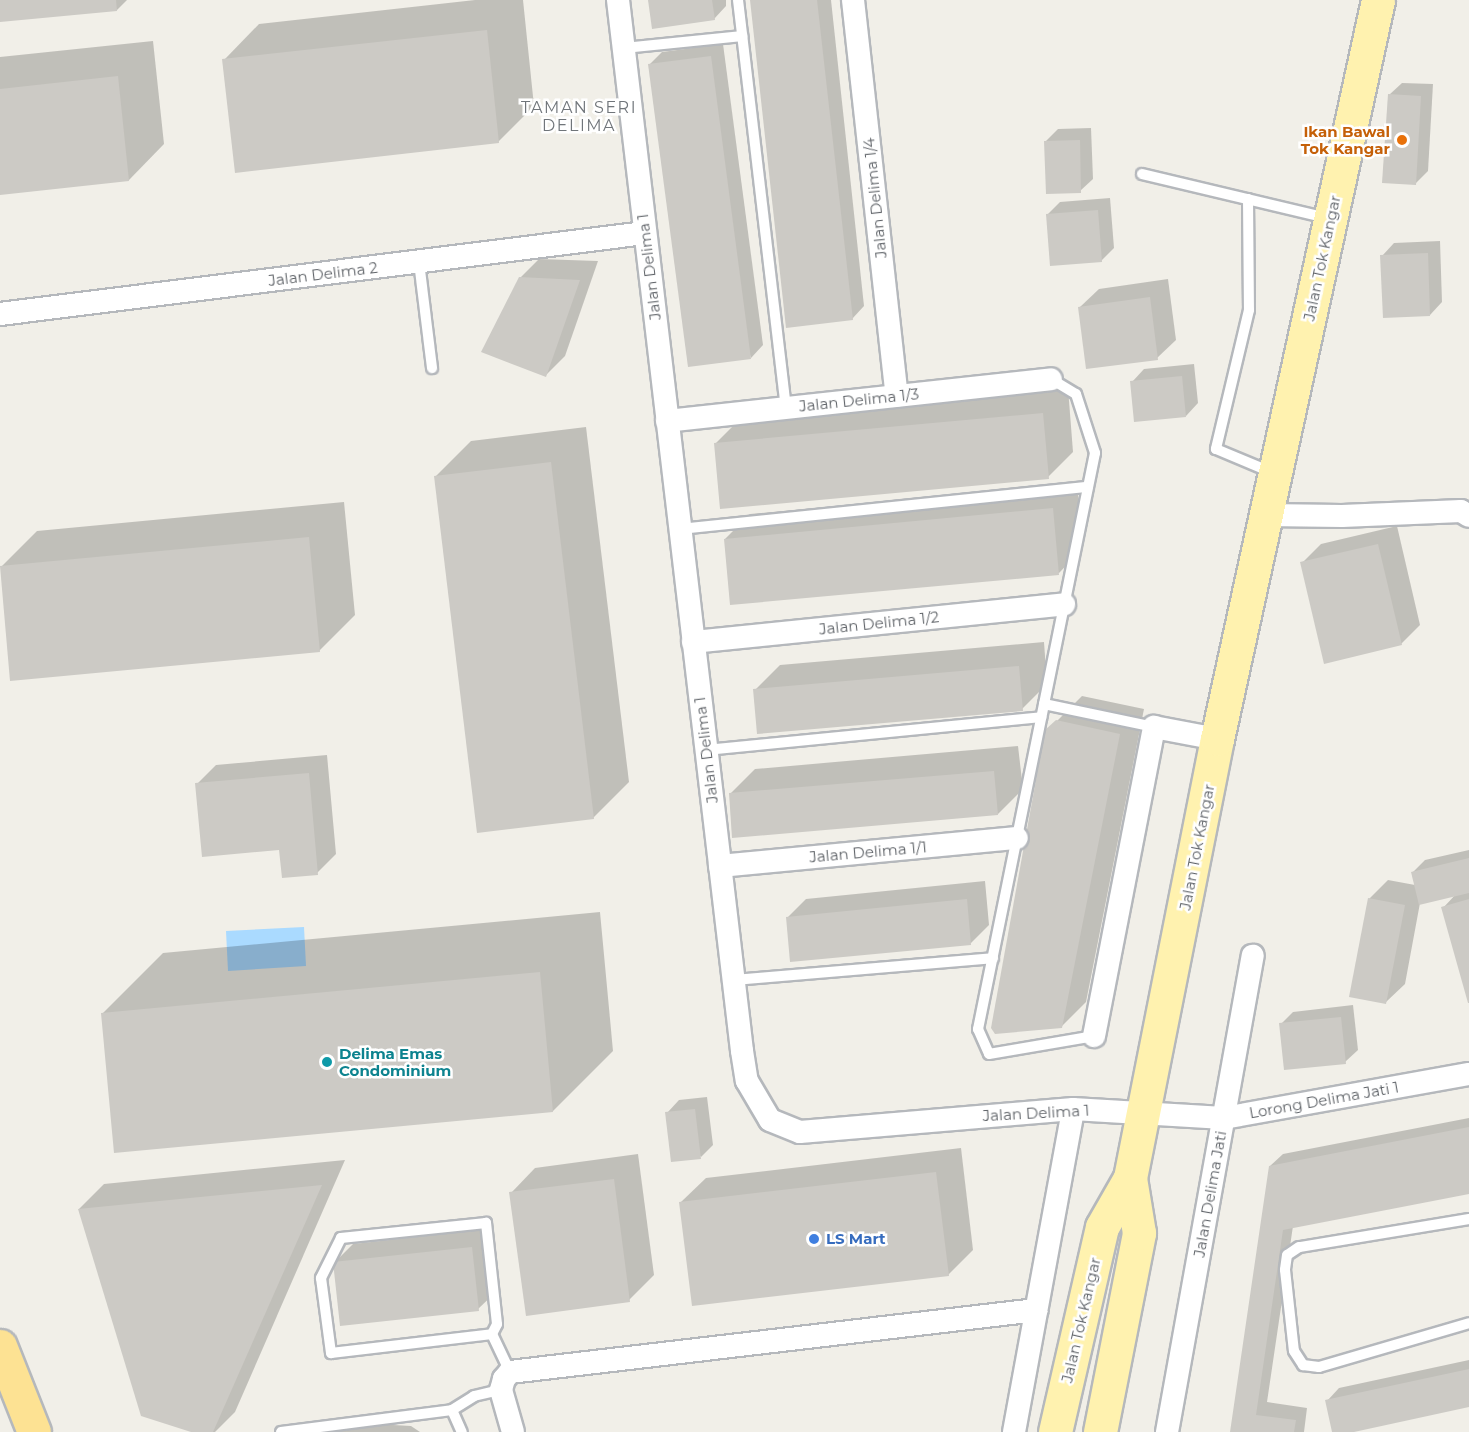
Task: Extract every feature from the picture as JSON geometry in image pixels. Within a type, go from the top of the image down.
[{"type":"highway","points":[[0,1346],[34,1432]]},
{"type":"main road","name":"Jalan Tok Kangar","points":[[1054,1432],[1102,1227],[1130,1178],[1217,739],[1378,0]]},
{"type":"main road","name":"Jalan Tok Kangar","points":[[1100,1432],[1139,1233],[1130,1178]]},
{"type":"street","name":"Jalan Delima 1","points":[[618,0],[747,1081],[770,1120],[800,1132],[1073,1109],[1143,1112]]},
{"type":"street","name":"Jalan Delima 1/4","points":[[853,0],[897,396]]},
{"type":"street","name":"Jalan Delima 2","points":[[0,314],[645,233]]},
{"type":"street","name":"Jalan Delima 1/3","points":[[667,421],[1052,379]]},
{"type":"street","points":[[1265,515],[1342,516],[1461,511],[1469,516]]},
{"type":"street","name":"Jalan Delima 1/2","points":[[693,642],[1064,604]]},
{"type":"street","points":[[1094,1036],[1154,727],[1217,739]]},
{"type":"street","name":"Jalan Delima 1/1","points":[[720,866],[1017,838]]},
{"type":"street","name":"Jalan Delima Jati","points":[[1167,1432],[1253,956]]},
{"type":"street","name":"Lorong Delima Jati 1","points":[[1143,1112],[1224,1118],[1469,1074]]},
{"type":"street","points":[[1014,1432],[1073,1109]]},
{"type":"street","points":[[513,1432],[505,1381],[1036,1310]]},
{"type":"lane","points":[[738,0],[786,408]]},
{"type":"lane","points":[[624,48],[742,36]]},
{"type":"lane","points":[[1142,174],[1330,219]]},
{"type":"lane","points":[[1248,199],[1249,310],[1216,449],[1274,473]]},
{"type":"lane","points":[[419,262],[432,368]]},
{"type":"lane","points":[[1052,379],[1076,394],[1095,453],[978,1029],[989,1054],[1094,1036]]},
{"type":"lane","points":[[680,529],[1088,487]]},
{"type":"lane","points":[[1044,704],[1154,727]]},
{"type":"lane","points":[[706,750],[1041,717]]},
{"type":"lane","points":[[734,980],[993,958]]},
{"type":"lane","points":[[1469,1219],[1299,1247],[1287,1255],[1285,1270],[1294,1351],[1303,1365],[1319,1367],[1469,1323]]},
{"type":"lane","points":[[281,1432],[453,1410],[474,1396],[505,1381],[492,1334],[497,1324],[486,1223],[341,1238],[321,1278],[331,1353],[492,1334]]},
{"type":"lane","points":[[453,1410],[462,1432]]},
{"type":"water","points":[[304,927],[306,966],[228,971],[226,931]]},
{"type":"building","points":[[0,0],[116,0],[117,11],[0,22]]},
{"type":"building","points":[[648,0],[712,0],[715,20],[652,29]]},
{"type":"building","points":[[750,0],[817,0],[853,320],[786,328]]},
{"type":"building","points":[[487,30],[499,143],[235,173],[222,59]]},
{"type":"building","points":[[711,56],[751,359],[688,367],[648,64]]},
{"type":"building","points":[[118,76],[129,181],[0,195],[0,89]]},
{"type":"building","name":"Ikan Bawal Tok Kangar","points":[[1388,94],[1421,96],[1416,185],[1382,183]]},
{"type":"building","points":[[1080,140],[1081,193],[1046,194],[1044,141]]},
{"type":"building","points":[[1098,210],[1102,262],[1050,266],[1046,214]]},
{"type":"building","points":[[1428,253],[1430,316],[1383,318],[1380,255]]},
{"type":"building","points":[[519,277],[580,280],[546,377],[481,352]]},
{"type":"building","points":[[1150,297],[1158,360],[1086,369],[1078,307]]},
{"type":"building","points":[[1182,376],[1186,417],[1134,422],[1130,381]]},
{"type":"building","points":[[1043,413],[1049,479],[720,509],[714,443]]},
{"type":"building","points":[[551,462],[594,819],[477,833],[434,476]]},
{"type":"building","points":[[1053,508],[1059,575],[730,605],[724,539]]},
{"type":"building","points":[[309,537],[320,652],[10,681],[0,566]]},
{"type":"building","points":[[1378,544],[1402,645],[1324,664],[1300,562]]},
{"type":"building","points":[[1019,666],[1023,711],[757,734],[753,689]]},
{"type":"building","points":[[1056,720],[1120,734],[1062,1028],[995,1034],[991,1028],[1045,730]]},
{"type":"building","points":[[994,771],[998,815],[732,838],[729,793]]},
{"type":"building","points":[[309,773],[318,875],[282,878],[279,850],[202,857],[195,783]]},
{"type":"building","points":[[1469,858],[1469,893],[1419,905],[1411,872]]},
{"type":"building","points":[[1368,898],[1405,905],[1386,1004],[1349,997]]},
{"type":"building","points":[[967,899],[971,945],[790,962],[786,917]]},
{"type":"building","points":[[1469,899],[1469,1003],[1468,1003],[1441,907]]},
{"type":"building","name":"Delima Emas Condominium","points":[[540,972],[553,1112],[114,1153],[101,1013]]},
{"type":"building","points":[[1341,1017],[1346,1064],[1284,1070],[1279,1023]]},
{"type":"building","points":[[695,1109],[701,1159],[671,1162],[665,1112]]},
{"type":"building","points":[[1469,1127],[1469,1194],[1283,1230],[1256,1415],[1296,1420],[1294,1432],[1230,1432],[1269,1166]]},
{"type":"building","name":"LS Mart","points":[[936,1172],[949,1276],[692,1306],[679,1202]]},
{"type":"building","points":[[614,1179],[630,1302],[526,1316],[509,1192]]},
{"type":"building","points":[[322,1185],[213,1432],[191,1432],[141,1416],[78,1209]]},
{"type":"building","points":[[472,1247],[479,1311],[340,1326],[333,1262]]},
{"type":"building","points":[[1469,1369],[1469,1407],[1354,1432],[1332,1432],[1325,1400]]},
{"type":"place","name":"Ikan Bawal Tok Kangar","points":[[1402,140]]},
{"type":"place","name":"Delima Emas Condominium","points":[[327,1062]]},
{"type":"place","name":"LS Mart","points":[[814,1239]]},
{"type":"district","name":"TAMAN SERI DELIMA","points":[[579,117]]}]
